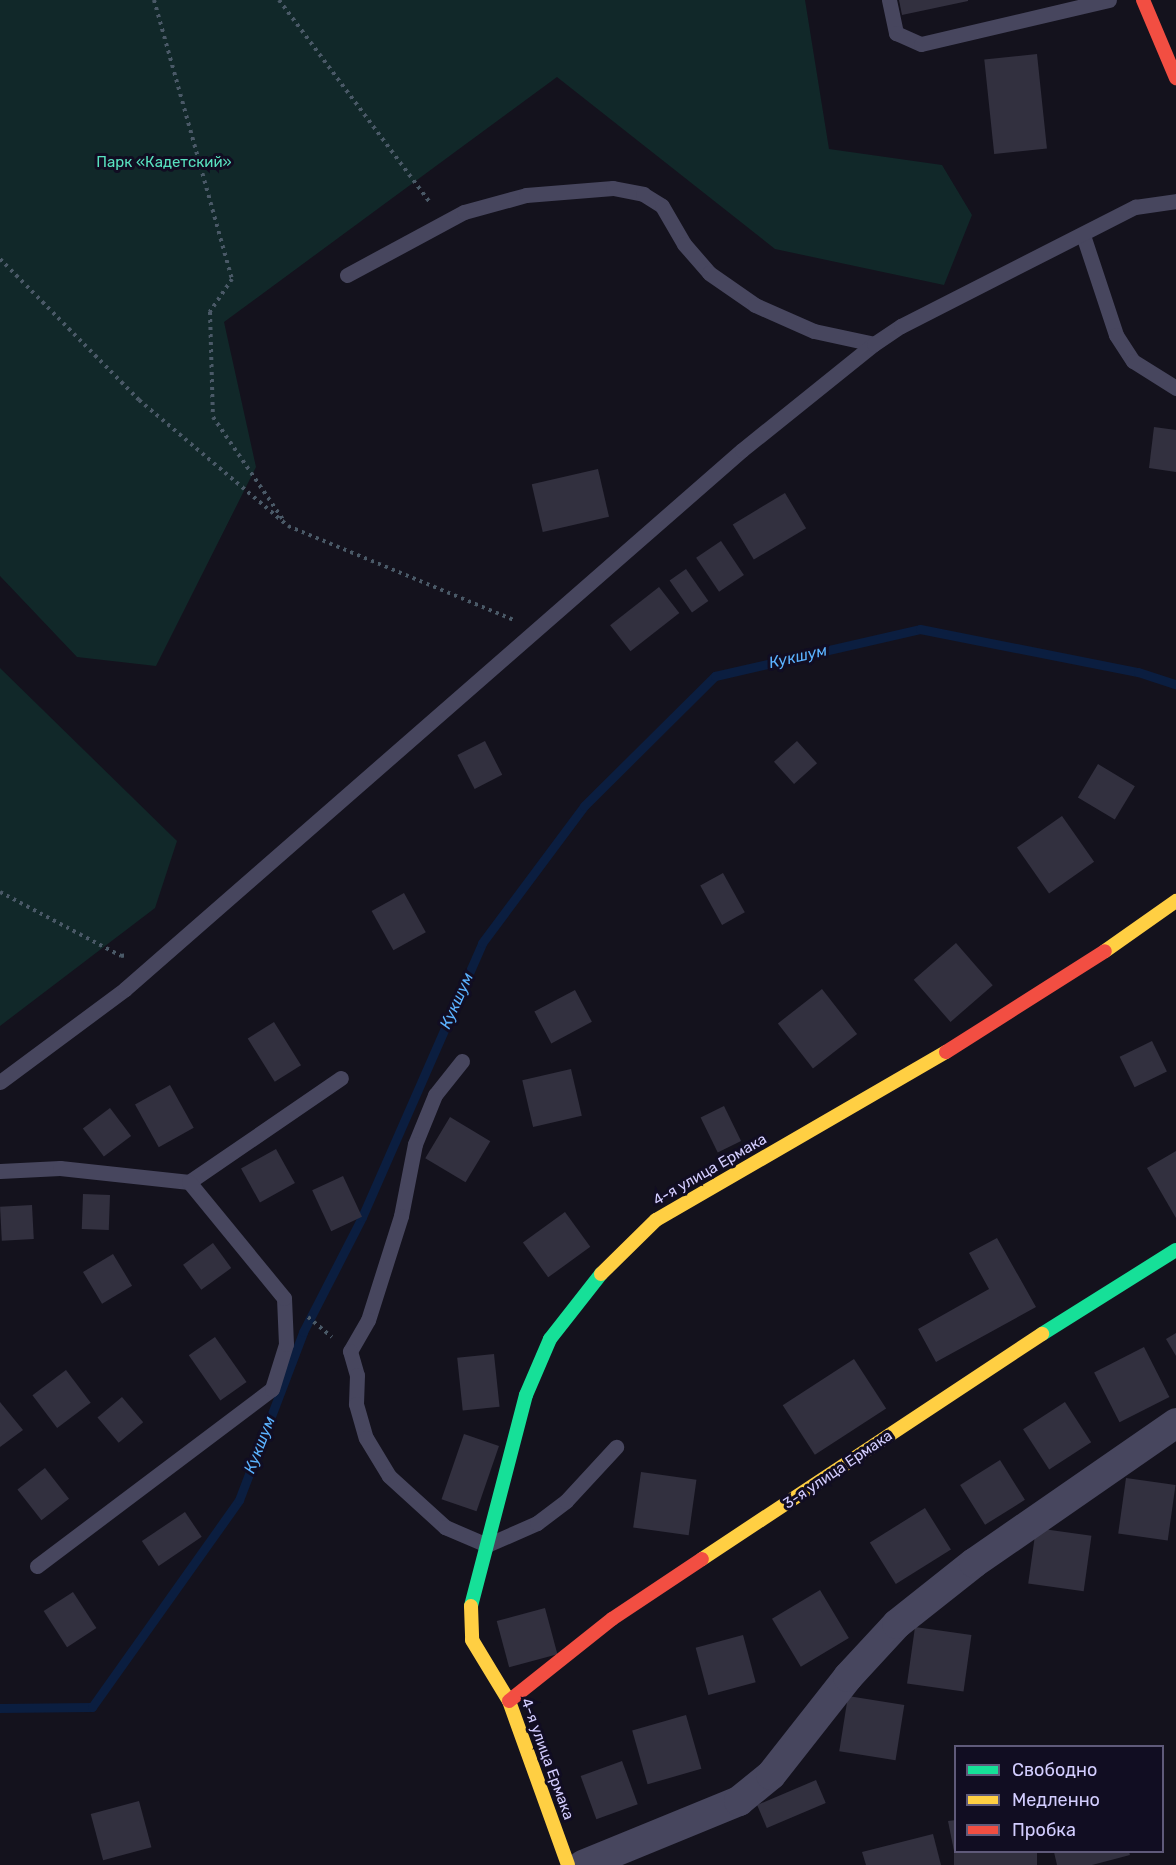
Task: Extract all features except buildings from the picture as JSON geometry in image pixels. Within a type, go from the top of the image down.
[{"type":"street","points":[[1143,0],[1176,78]]},
{"type":"street","name":"4-я улица Ермака","points":[[568,1865],[509,1701],[472,1640],[469,1613],[526,1395],[550,1340],[590,1285],[656,1220],[710,1186],[876,1096],[1090,962],[1176,901]]},
{"type":"street","name":"3-я улица Ермака","points":[[509,1701],[612,1619],[1104,1293],[1176,1250]]},
{"type":"street","points":[[583,1865],[740,1801],[771,1775],[848,1677],[897,1624],[974,1563],[1133,1449],[1176,1423]]},
{"type":"lane","points":[[889,0],[896,33],[921,44],[1109,0]]},
{"type":"lane","points":[[347,275],[464,212],[526,195],[613,188],[643,194],[663,206],[684,244],[709,273],[755,305],[814,331],[874,344]]},
{"type":"lane","points":[[0,1082],[125,989],[742,450],[874,344],[901,326],[1136,207],[1176,201]]},
{"type":"lane","points":[[1083,235],[1116,335],[1133,361],[1176,388]]},
{"type":"lane","points":[[462,1061],[435,1095],[416,1144],[400,1216],[368,1320],[350,1351],[357,1375],[356,1404],[366,1438],[389,1476],[445,1527],[487,1545],[537,1523],[566,1501],[616,1447]]},
{"type":"lane","points":[[0,1171],[60,1168],[189,1182],[341,1078]]},
{"type":"lane","points":[[37,1566],[272,1389],[286,1344],[284,1298],[189,1182]]},
{"type":"path","points":[[154,0],[232,279],[210,312],[213,417],[288,526]]},
{"type":"path","points":[[279,0],[444,222]]},
{"type":"path","points":[[0,259],[139,399],[288,526],[537,630]]},
{"type":"path","points":[[0,892],[121,956],[175,946]]},
{"type":"path","points":[[302,1310],[324,1331]]},
{"type":"green space","name":"Парк «Кадетский»","points":[[0,0],[805,0],[829,149],[942,165],[972,215],[944,285],[775,249],[557,77],[224,322],[256,467],[156,666],[77,657],[0,576]]},
{"type":"green space","points":[[0,668],[177,841],[155,908],[0,1026]]},
{"type":"waterway","name":"Кукшум","points":[[0,1708],[92,1707],[239,1500],[303,1332],[362,1217],[482,943],[584,806],[715,676],[920,629],[1138,672],[1176,684]]},
{"type":"traffic: fast","points":[[1042,1334],[1176,1250]]},
{"type":"traffic: fast","points":[[471,1606],[526,1395],[550,1339],[601,1274]]},
{"type":"traffic: slow","points":[[1105,951],[1176,901]]},
{"type":"traffic: slow","points":[[601,1274],[656,1220],[946,1052]]},
{"type":"traffic: slow","points":[[702,1559],[1042,1334]]},
{"type":"traffic: slow","points":[[471,1606],[472,1640],[509,1701],[568,1865]]},
{"type":"traffic: jam","points":[[1143,0],[1176,78]]},
{"type":"traffic: jam","points":[[946,1052],[1105,951]]},
{"type":"traffic: jam","points":[[509,1701],[612,1619],[702,1559]]}]
